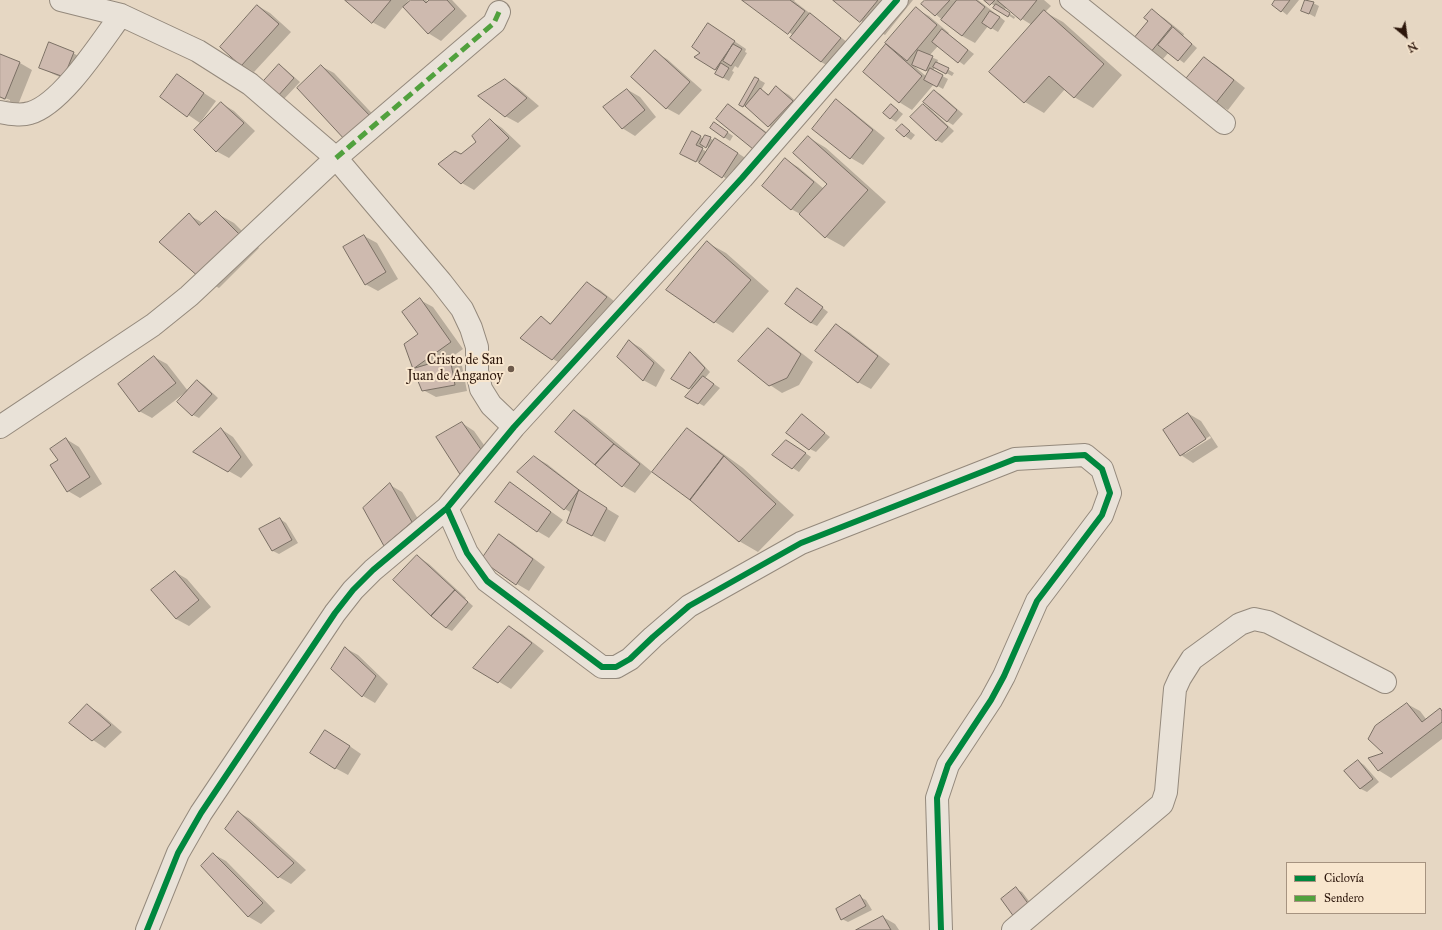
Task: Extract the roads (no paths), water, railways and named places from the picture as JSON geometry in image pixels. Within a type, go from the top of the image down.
[{"type":"street","points":[[61,0],[121,15],[198,51],[250,84],[336,158],[462,309],[471,328],[477,347],[477,371],[482,389],[491,404],[514,427]]},
{"type":"street","points":[[147,930],[178,853],[201,813],[335,613],[353,590],[373,570],[447,508],[514,427],[742,178],[897,0]]},
{"type":"street","points":[[1071,0],[1224,123]]},
{"type":"street","points":[[0,427],[153,325],[188,296],[336,158],[494,23],[499,12]]},
{"type":"street","points":[[0,112],[12,115],[30,113],[47,105],[68,86],[121,15]]},
{"type":"street","points":[[447,508],[467,553],[487,581],[602,667],[616,667],[630,659],[653,636],[689,606],[801,544],[1015,459],[1085,455],[1102,469],[1110,493],[1102,515],[1037,601],[1004,676],[991,700],[948,765],[937,798],[941,930]]},
{"type":"street","points":[[1014,930],[1162,804],[1166,792],[1174,689],[1192,659],[1240,624],[1254,619],[1268,622],[1385,682]]},
{"type":"place","name":"Cristo de San Juan de Anganoy","points":[[511,369]]}]
